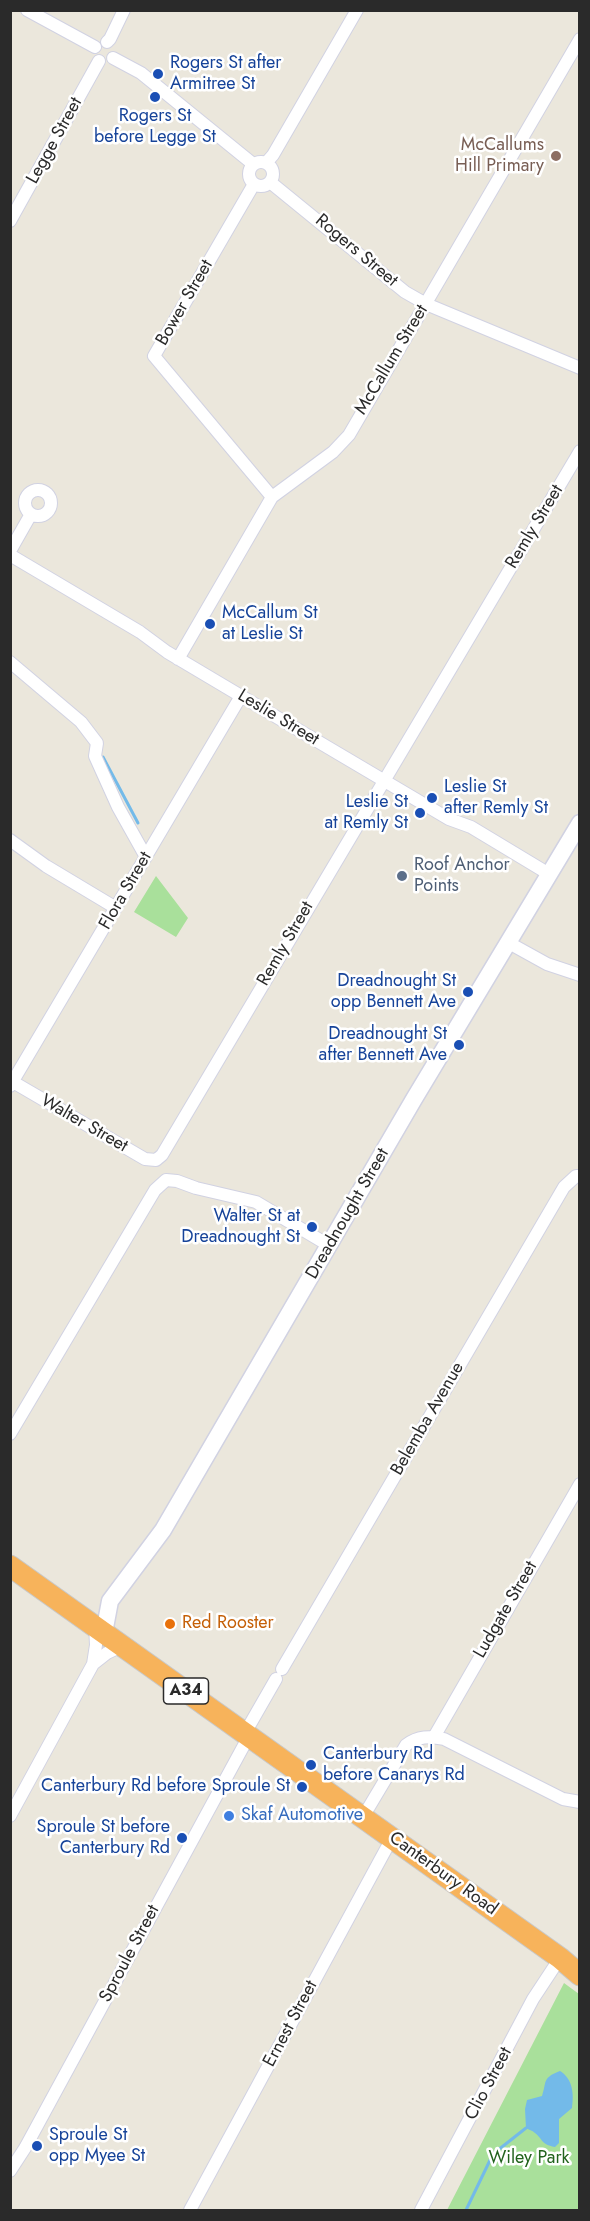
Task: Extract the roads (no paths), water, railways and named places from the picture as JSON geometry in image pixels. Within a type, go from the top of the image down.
[{"type":"highway","name":"Canterbury Road","points":[[10,1566],[363,1816],[560,1958],[579,1975]]},
{"type":"street","points":[[27,10],[101,45],[114,48],[113,58],[108,62],[99,61],[95,56],[101,45],[110,39],[124,10]]},
{"type":"street","points":[[266,163],[273,155],[357,10]]},
{"type":"street","name":"McCallum Street","points":[[178,659],[272,497],[333,452],[345,440],[579,39]]},
{"type":"street","points":[[113,58],[141,73],[253,164]]},
{"type":"street","name":"Legge Street","points":[[10,221],[99,61]]},
{"type":"street","points":[[266,163],[273,171],[270,182],[261,186],[254,184],[248,174],[253,164],[266,163]]},
{"type":"street","name":"Rogers Street","points":[[270,182],[405,292],[426,304],[579,368]]},
{"type":"street","name":"Bower Street","points":[[254,184],[154,356],[272,497]]},
{"type":"street","name":"Remly Street","points":[[156,1160],[162,1155],[579,451]]},
{"type":"street","points":[[10,553],[31,514]]},
{"type":"street","name":"Leslie Street","points":[[10,553],[140,632],[178,659],[449,819],[471,827],[549,874]]},
{"type":"street","points":[[10,662],[81,722],[97,743],[95,756],[118,807],[146,857]]},
{"type":"street","name":"Flora Street","points":[[12,1084],[241,696]]},
{"type":"street","name":"Dreadnought Street","points":[[94,1626],[163,1530],[414,1099],[579,823]]},
{"type":"street","points":[[10,840],[46,866],[116,908]]},
{"type":"street","points":[[509,943],[547,964],[579,975]]},
{"type":"street","name":"Walter Street","points":[[12,1084],[145,1159],[156,1160]]},
{"type":"street","points":[[156,1160],[166,1180]]},
{"type":"street","name":"Belemba Avenue","points":[[247,1734],[279,1674],[564,1186],[579,1176]]},
{"type":"street","points":[[10,1434],[155,1190],[166,1180],[256,1202],[330,1246]]},
{"type":"street","name":"Ludgate Street","points":[[434,1737],[579,1484]]},
{"type":"street","name":"Dreadnought Street","points":[[94,1626],[110,1601]]},
{"type":"street","points":[[10,1816],[93,1664],[96,1645],[94,1626]]},
{"type":"street","points":[[93,1664],[122,1646]]},
{"type":"street","name":"Sproule Street","points":[[10,2170],[25,2148],[247,1734]]},
{"type":"street","points":[[363,1816],[406,1745],[419,1738],[434,1737],[444,1739],[563,1799],[579,1802]]},
{"type":"street","name":"Ernest Street","points":[[190,2211],[393,1838]]},
{"type":"street","name":"Clio Street","points":[[421,2211],[533,1999],[560,1958]]},
{"type":"water","points":[[560,2071],[568,2078],[573,2092],[573,2103],[572,2108],[559,2119],[559,2143],[555,2147],[544,2143],[538,2135],[526,2128],[525,2109],[527,2100],[542,2096],[548,2078]]},
{"type":"waterway","points":[[103,757],[138,823]]},
{"type":"waterway","points":[[466,2210],[493,2154],[526,2128]]},
{"type":"place","name":"Rogers St after Armitree St","points":[[158,74]]},
{"type":"place","name":"Rogers St before Legge St","points":[[155,97]]},
{"type":"place","name":"McCallums Hill Primary","points":[[556,156]]},
{"type":"place","name":"McCallum St at Leslie St","points":[[210,624]]},
{"type":"place","name":"Leslie St after Remly St","points":[[432,798]]},
{"type":"place","name":"Leslie St at Remly St","points":[[420,813]]},
{"type":"place","name":"Roof Anchor Points","points":[[402,876]]},
{"type":"place","name":"Dreadnought St opp Bennett Ave","points":[[468,992]]},
{"type":"place","name":"Dreadnought St after Bennett Ave","points":[[459,1045]]},
{"type":"place","name":"Walter St at Dreadnought St","points":[[312,1227]]},
{"type":"place","name":"Red Rooster","points":[[170,1624]]},
{"type":"place","name":"Canterbury Rd before Canarys Rd","points":[[311,1765]]},
{"type":"place","name":"Canterbury Rd before Sproule St","points":[[302,1787]]},
{"type":"place","name":"Skaf Automotive","points":[[229,1816]]},
{"type":"place","name":"Sproule St before Canterbury Rd","points":[[182,1838]]},
{"type":"place","name":"Sproule St opp Myee St","points":[[37,2146]]},
{"type":"park label","name":"Wiley Park","points":[[529,2159]]}]
